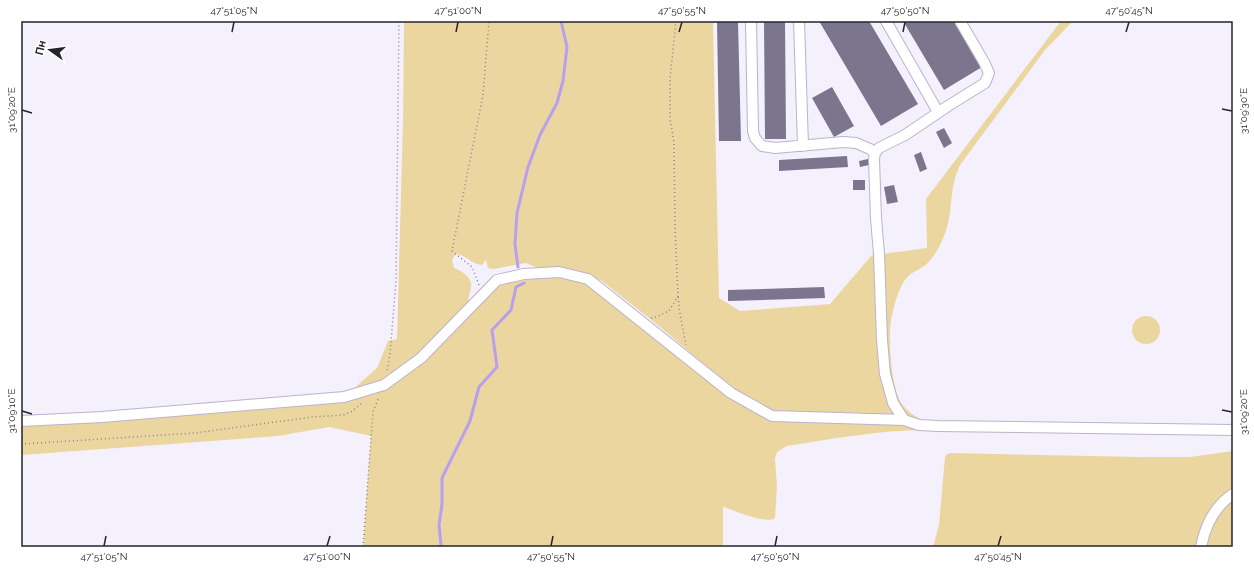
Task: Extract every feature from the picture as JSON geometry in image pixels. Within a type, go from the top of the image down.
[{"type":"street","points":[[751,21],[753,131],[762,146],[775,148],[843,142],[856,143],[870,149],[875,153]]},
{"type":"street","points":[[799,21],[803,146]]},
{"type":"street","points":[[886,21],[938,112]]},
{"type":"street","points":[[904,420],[893,403],[885,374],[882,340],[874,159],[875,153],[879,148],[905,135],[938,112],[985,83],[989,73],[960,21]]},
{"type":"street","points":[[21,421],[102,417],[344,397],[384,385],[421,358],[497,280],[524,274],[559,272],[588,279],[731,393],[772,416],[904,420],[920,425],[938,426],[1233,430]]},
{"type":"street","points":[[1201,547],[1203,537],[1211,517],[1228,497],[1233,494]]},
{"type":"path","points":[[387,369],[390,354],[396,281],[398,21]]},
{"type":"path","points":[[482,294],[472,267],[452,251],[483,95],[488,21]]},
{"type":"path","points":[[676,21],[670,80],[670,118],[674,143],[678,296],[686,345],[692,362]]},
{"type":"path","points":[[639,320],[656,317],[669,310],[678,296]]},
{"type":"path","points":[[363,547],[373,412],[384,385]]},
{"type":"path","points":[[21,444],[195,433],[312,417],[343,415],[351,412],[362,403]]},
{"type":"shaded area","points":[[404,21],[713,21],[719,298],[740,311],[830,304],[872,255],[875,255],[877,342],[880,372],[889,402],[897,417],[774,414],[761,408],[775,417],[903,422],[925,430],[873,433],[787,446],[777,452],[775,459],[777,486],[775,518],[765,520],[723,507],[723,547],[363,547],[371,436],[329,427],[278,436],[21,455],[21,421],[344,397],[377,368],[388,341],[397,339]],"holes":[[[456,254],[482,265],[486,260],[488,268],[493,269],[526,263],[538,268],[560,268],[579,271],[602,281],[755,405],[733,391],[582,276],[491,280],[480,301],[468,300],[471,287],[470,280],[459,270],[454,268],[452,260]]]},
{"type":"shaded area","points":[[1061,21],[1073,21],[1045,50],[960,165],[956,174],[949,219],[944,236],[933,257],[906,279],[897,296],[890,329],[891,364],[898,397],[910,413],[920,419],[910,417],[899,408],[892,393],[885,334],[882,254],[927,248],[926,199]]},
{"type":"shaded area","points":[[1146,316],[1156,320],[1160,330],[1156,340],[1146,344],[1136,340],[1132,330],[1136,320]]},
{"type":"shaded area","points":[[1233,451],[1233,547],[933,547],[939,525],[945,457],[947,454],[1190,457]]},
{"type":"building","points":[[717,21],[738,21],[741,141],[719,141]]},
{"type":"building","points":[[764,21],[785,21],[786,139],[765,139]]},
{"type":"building","points":[[819,21],[869,21],[918,104],[881,126]]},
{"type":"building","points":[[903,21],[954,21],[982,67],[944,90]]},
{"type":"building","points":[[832,87],[854,126],[834,137],[812,98]]},
{"type":"building","points":[[944,128],[952,143],[944,148],[936,132]]},
{"type":"building","points":[[921,152],[927,169],[920,172],[914,155]]},
{"type":"building","points":[[847,156],[848,167],[779,171],[779,160]]},
{"type":"building","points":[[868,159],[869,165],[860,167],[859,161]]},
{"type":"building","points":[[853,180],[865,180],[865,190],[853,190]]},
{"type":"building","points":[[894,185],[898,202],[887,204],[884,187]]},
{"type":"building","points":[[824,287],[825,298],[728,301],[728,290]]},
{"type":"waterway","points":[[518,267],[515,244],[517,213],[528,167],[540,135],[557,103],[563,81],[567,47],[561,21]]},
{"type":"waterway","points":[[440,547],[439,525],[442,504],[442,478],[470,421],[479,387],[497,367],[492,330],[511,310],[516,287],[524,283]]}]
